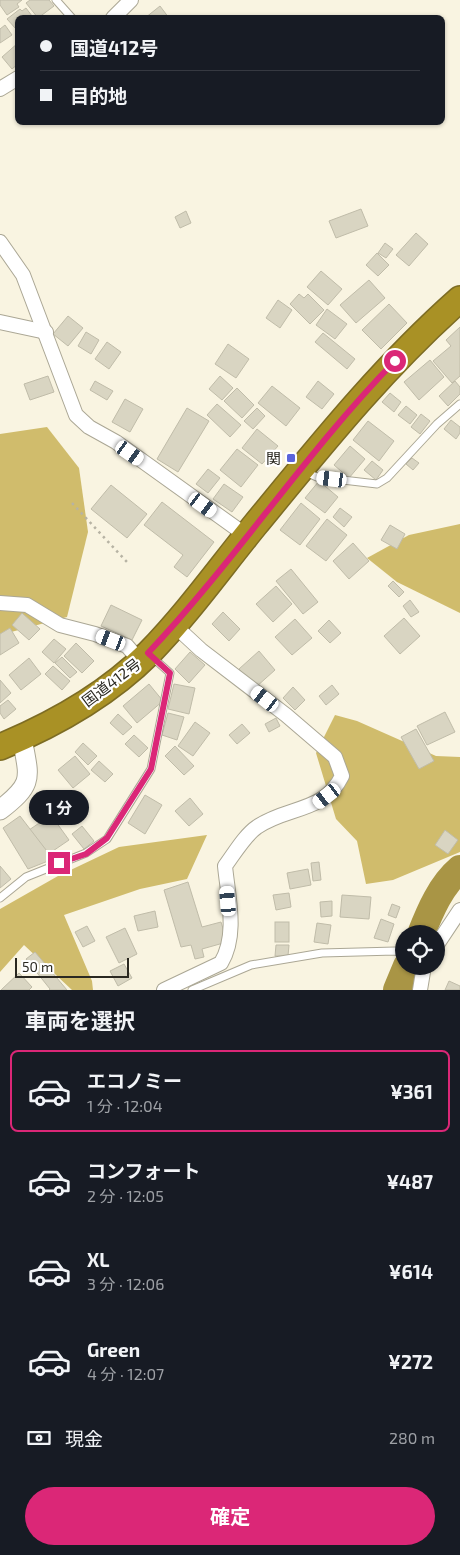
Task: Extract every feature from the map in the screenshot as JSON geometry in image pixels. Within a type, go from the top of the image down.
[{"type":"highway","name":"国道412号","points":[[11,743],[94,697],[144,657],[174,625],[336,425],[383,374],[460,299]]},
{"type":"main road","points":[[0,810],[17,797],[27,784],[27,766],[11,743]]},
{"type":"street","points":[[116,15],[130,0]]},
{"type":"street","points":[[1,87],[15,80]]},
{"type":"street","points":[[0,242],[23,275],[76,415],[89,427],[116,442],[247,536]]},
{"type":"street","points":[[0,322],[46,332]]},
{"type":"street","points":[[0,603],[27,605],[60,625],[95,634],[127,646],[144,657]]},
{"type":"street","points":[[174,625],[201,650],[286,715],[335,757],[342,776],[336,789],[318,803],[282,815],[256,827],[225,866],[231,935],[226,954],[221,963],[174,988]]},
{"type":"street","points":[[445,932],[460,910]]},
{"type":"street","points":[[420,990],[422,975]]},
{"type":"lane","points":[[56,0],[69,15]]},
{"type":"lane","points":[[300,470],[317,477],[376,484],[386,478],[437,424],[460,404]]},
{"type":"lane","points":[[0,898],[26,877],[86,854],[107,838],[151,769],[170,673],[144,657]]},
{"type":"lane","points":[[192,990],[251,965],[322,953],[395,951]]},
{"type":"path","points":[[72,503],[127,562]]},
{"type":"shaded area","points":[[47,427],[79,468],[88,532],[67,617],[0,635],[0,434]]},
{"type":"shaded area","points":[[460,524],[460,613],[397,582],[367,558],[409,535]]},
{"type":"shaded area","points":[[335,715],[357,721],[436,756],[460,757],[460,852],[393,880],[366,884],[357,841],[336,819],[316,753]]},
{"type":"shaded area","points":[[207,835],[187,879],[140,889],[64,915],[92,981],[93,990],[72,990],[24,945],[0,972],[0,909],[58,876],[119,847]]},
{"type":"building","points":[[0,0],[22,0],[17,4],[19,7],[7,15],[0,5]]},
{"type":"building","points":[[30,0],[49,0],[54,6],[42,15],[36,15],[26,3]]},
{"type":"building","points":[[160,6],[167,15],[149,15]]},
{"type":"building","points":[[26,8],[31,15],[15,15],[15,28],[7,19],[20,9],[22,11]]},
{"type":"building","points":[[5,25],[12,35],[0,43],[0,29]]},
{"type":"building","points":[[15,46],[15,66],[12,69],[2,57]]},
{"type":"building","points":[[361,209],[368,226],[336,238],[329,221]]},
{"type":"building","points":[[186,211],[191,223],[180,228],[175,217]]},
{"type":"building","points":[[416,233],[428,244],[409,266],[396,255]]},
{"type":"building","points":[[385,243],[393,249],[386,258],[378,253]]},
{"type":"building","points":[[377,253],[389,265],[378,276],[366,265]]},
{"type":"building","points":[[321,271],[342,289],[328,305],[307,287]]},
{"type":"building","points":[[369,280],[385,298],[356,323],[340,305]]},
{"type":"building","points":[[299,294],[304,298],[308,294],[324,310],[310,324],[290,304]]},
{"type":"building","points":[[278,300],[292,310],[280,328],[266,318]]},
{"type":"building","points":[[389,304],[407,323],[381,349],[362,330]]},
{"type":"building","points":[[327,309],[347,324],[335,339],[316,325]]},
{"type":"building","points":[[68,316],[83,328],[68,346],[53,334]]},
{"type":"building","points":[[460,327],[460,376],[452,383],[433,361],[451,346],[446,340]]},
{"type":"building","points":[[86,332],[99,340],[91,354],[78,346]]},
{"type":"building","points":[[323,333],[355,359],[347,369],[315,342]]},
{"type":"building","points":[[107,342],[121,352],[109,369],[95,359]]},
{"type":"building","points":[[228,344],[249,359],[236,378],[215,364]]},
{"type":"building","points":[[430,360],[444,377],[419,400],[404,382]]},
{"type":"building","points":[[48,376],[54,392],[30,400],[24,384]]},
{"type":"building","points":[[220,376],[233,388],[222,400],[209,389]]},
{"type":"building","points":[[95,381],[113,391],[107,400],[90,390]]},
{"type":"building","points":[[318,381],[334,394],[322,409],[306,397]]},
{"type":"building","points":[[455,381],[460,387],[460,394],[448,406],[439,396]]},
{"type":"building","points":[[272,386],[300,408],[286,426],[258,403]]},
{"type":"building","points":[[237,388],[254,405],[242,418],[224,401]]},
{"type":"building","points":[[390,393],[401,402],[394,412],[382,402]]},
{"type":"building","points":[[125,399],[143,409],[130,432],[112,422]]},
{"type":"building","points":[[217,404],[241,425],[230,437],[207,415]]},
{"type":"building","points":[[406,406],[417,415],[410,424],[398,415]]},
{"type":"building","points":[[187,408],[209,421],[178,472],[157,459]]},
{"type":"building","points":[[257,408],[265,416],[253,429],[244,421]]},
{"type":"building","points":[[421,414],[430,421],[420,434],[411,427]]},
{"type":"building","points":[[451,420],[460,427],[460,433],[456,439],[444,429]]},
{"type":"building","points":[[368,421],[394,441],[379,461],[353,440]]},
{"type":"building","points":[[257,429],[278,446],[262,464],[242,448]]},
{"type":"building","points":[[350,446],[365,459],[349,478],[334,465]]},
{"type":"building","points":[[237,449],[258,465],[241,487],[220,470]]},
{"type":"building","points":[[412,458],[419,463],[413,470],[406,464]]},
{"type":"building","points":[[372,461],[383,470],[376,480],[364,470]]},
{"type":"building","points":[[208,469],[220,478],[208,493],[196,484]]},
{"type":"building","points":[[319,481],[338,497],[325,513],[305,498]]},
{"type":"building","points":[[224,484],[243,497],[232,512],[213,499]]},
{"type":"building","points":[[111,485],[147,514],[127,538],[91,509]]},
{"type":"building","points":[[162,502],[214,542],[187,577],[174,567],[183,555],[144,525]]},
{"type":"building","points":[[301,503],[320,519],[300,545],[280,530]]},
{"type":"building","points":[[340,508],[352,517],[344,527],[333,517]]},
{"type":"building","points":[[327,519],[347,535],[326,561],[306,546]]},
{"type":"building","points":[[390,525],[405,534],[397,549],[381,540]]},
{"type":"building","points":[[353,543],[369,561],[349,579],[333,561]]},
{"type":"building","points":[[291,569],[318,602],[303,614],[276,581]]},
{"type":"building","points":[[393,581],[404,592],[399,597],[388,586]]},
{"type":"building","points":[[276,586],[292,604],[273,622],[256,604]]},
{"type":"building","points":[[410,600],[419,612],[411,617],[403,606]]},
{"type":"building","points":[[111,605],[142,620],[132,640],[101,626]]},
{"type":"building","points":[[223,612],[240,629],[229,641],[212,624]]},
{"type":"building","points":[[22,613],[40,629],[29,640],[12,625]]},
{"type":"building","points":[[404,618],[420,636],[400,654],[384,636]]},
{"type":"building","points":[[295,619],[312,638],[292,655],[275,637]]},
{"type":"building","points":[[329,620],[341,633],[330,643],[318,631]]},
{"type":"building","points":[[10,628],[19,643],[0,655],[0,634]]},
{"type":"building","points":[[54,639],[66,649],[54,663],[42,652]]},
{"type":"building","points":[[76,643],[94,661],[82,673],[64,656]]},
{"type":"building","points":[[259,651],[275,670],[256,687],[239,669]]},
{"type":"building","points":[[190,652],[205,665],[189,683],[175,669]]},
{"type":"building","points":[[62,657],[77,672],[70,678],[55,663]]},
{"type":"building","points":[[29,658],[41,674],[21,690],[9,675]]},
{"type":"building","points":[[53,666],[70,681],[62,690],[45,674]]},
{"type":"building","points":[[0,680],[11,693],[0,703]]},
{"type":"building","points":[[149,684],[163,701],[137,723],[123,706]]},
{"type":"building","points":[[174,684],[195,688],[189,714],[168,709]]},
{"type":"building","points":[[332,685],[339,694],[326,705],[319,696]]},
{"type":"building","points":[[293,687],[305,700],[295,710],[283,698]]},
{"type":"building","points":[[8,700],[16,709],[4,719],[0,713],[0,706]]},
{"type":"building","points":[[445,712],[455,732],[427,745],[417,726]]},
{"type":"building","points":[[168,713],[184,717],[177,740],[162,735]]},
{"type":"building","points":[[118,714],[132,727],[123,735],[110,723]]},
{"type":"building","points":[[276,718],[280,726],[269,732],[265,724]]},
{"type":"building","points":[[195,722],[210,733],[193,756],[178,746]]},
{"type":"building","points":[[242,724],[250,733],[237,744],[229,735]]},
{"type":"building","points":[[416,729],[434,761],[419,769],[401,737]]},
{"type":"building","points":[[134,735],[148,748],[139,757],[125,744]]},
{"type":"building","points":[[83,743],[97,756],[88,765],[75,752]]},
{"type":"building","points":[[175,746],[194,766],[184,775],[165,756]]},
{"type":"building","points":[[75,756],[90,774],[73,788],[58,770]]},
{"type":"building","points":[[99,761],[113,774],[105,782],[91,770]]},
{"type":"building","points":[[145,795],[162,805],[145,834],[128,823]]},
{"type":"building","points":[[190,798],[203,814],[189,826],[175,811]]},
{"type":"building","points":[[51,815],[69,840],[47,855],[29,830]]},
{"type":"building","points":[[20,816],[53,859],[28,869],[3,828]]},
{"type":"building","points":[[82,826],[94,841],[84,849],[72,834]]},
{"type":"building","points":[[445,830],[458,840],[448,854],[435,845]]},
{"type":"building","points":[[319,862],[321,880],[313,881],[311,863]]},
{"type":"building","points":[[0,866],[11,879],[0,888]]},
{"type":"building","points":[[308,869],[311,885],[290,889],[287,873]]},
{"type":"building","points":[[188,882],[202,927],[221,922],[227,942],[202,949],[204,957],[195,959],[191,945],[181,947],[164,890]]},
{"type":"building","points":[[289,893],[291,907],[276,910],[273,895]]},
{"type":"building","points":[[342,895],[371,897],[369,919],[340,917]]},
{"type":"building","points":[[332,901],[332,916],[321,917],[320,902]]},
{"type":"building","points":[[392,904],[400,907],[396,918],[388,915]]},
{"type":"building","points":[[155,911],[158,927],[138,931],[134,916]]},
{"type":"building","points":[[381,919],[394,924],[388,942],[374,938]]},
{"type":"building","points":[[275,922],[289,922],[289,942],[275,942]]},
{"type":"building","points":[[317,923],[331,925],[328,944],[314,942]]},
{"type":"building","points":[[87,926],[95,941],[83,947],[75,932]]},
{"type":"building","points":[[125,928],[137,954],[119,963],[106,937]]},
{"type":"building","points":[[276,945],[289,945],[288,956],[275,956]]},
{"type":"building","points":[[35,952],[67,990],[49,990],[26,959]]},
{"type":"building","points":[[124,964],[132,978],[118,986],[110,971]]},
{"type":"building","points":[[19,973],[32,987],[29,990],[1,990]]},
{"type":"building","points":[[449,981],[460,986],[460,990],[445,990]]},
{"type":"waterway","points":[[425,925],[432,908],[447,883],[460,869]]},
{"type":"waterway","points":[[397,990],[403,975]]},
{"type":"place","name":"関","points":[[291,458]]},
{"type":"route","points":[[59,863],[86,854],[107,838],[151,769],[170,673],[148,653],[213,579],[336,425],[395,361]]}]
